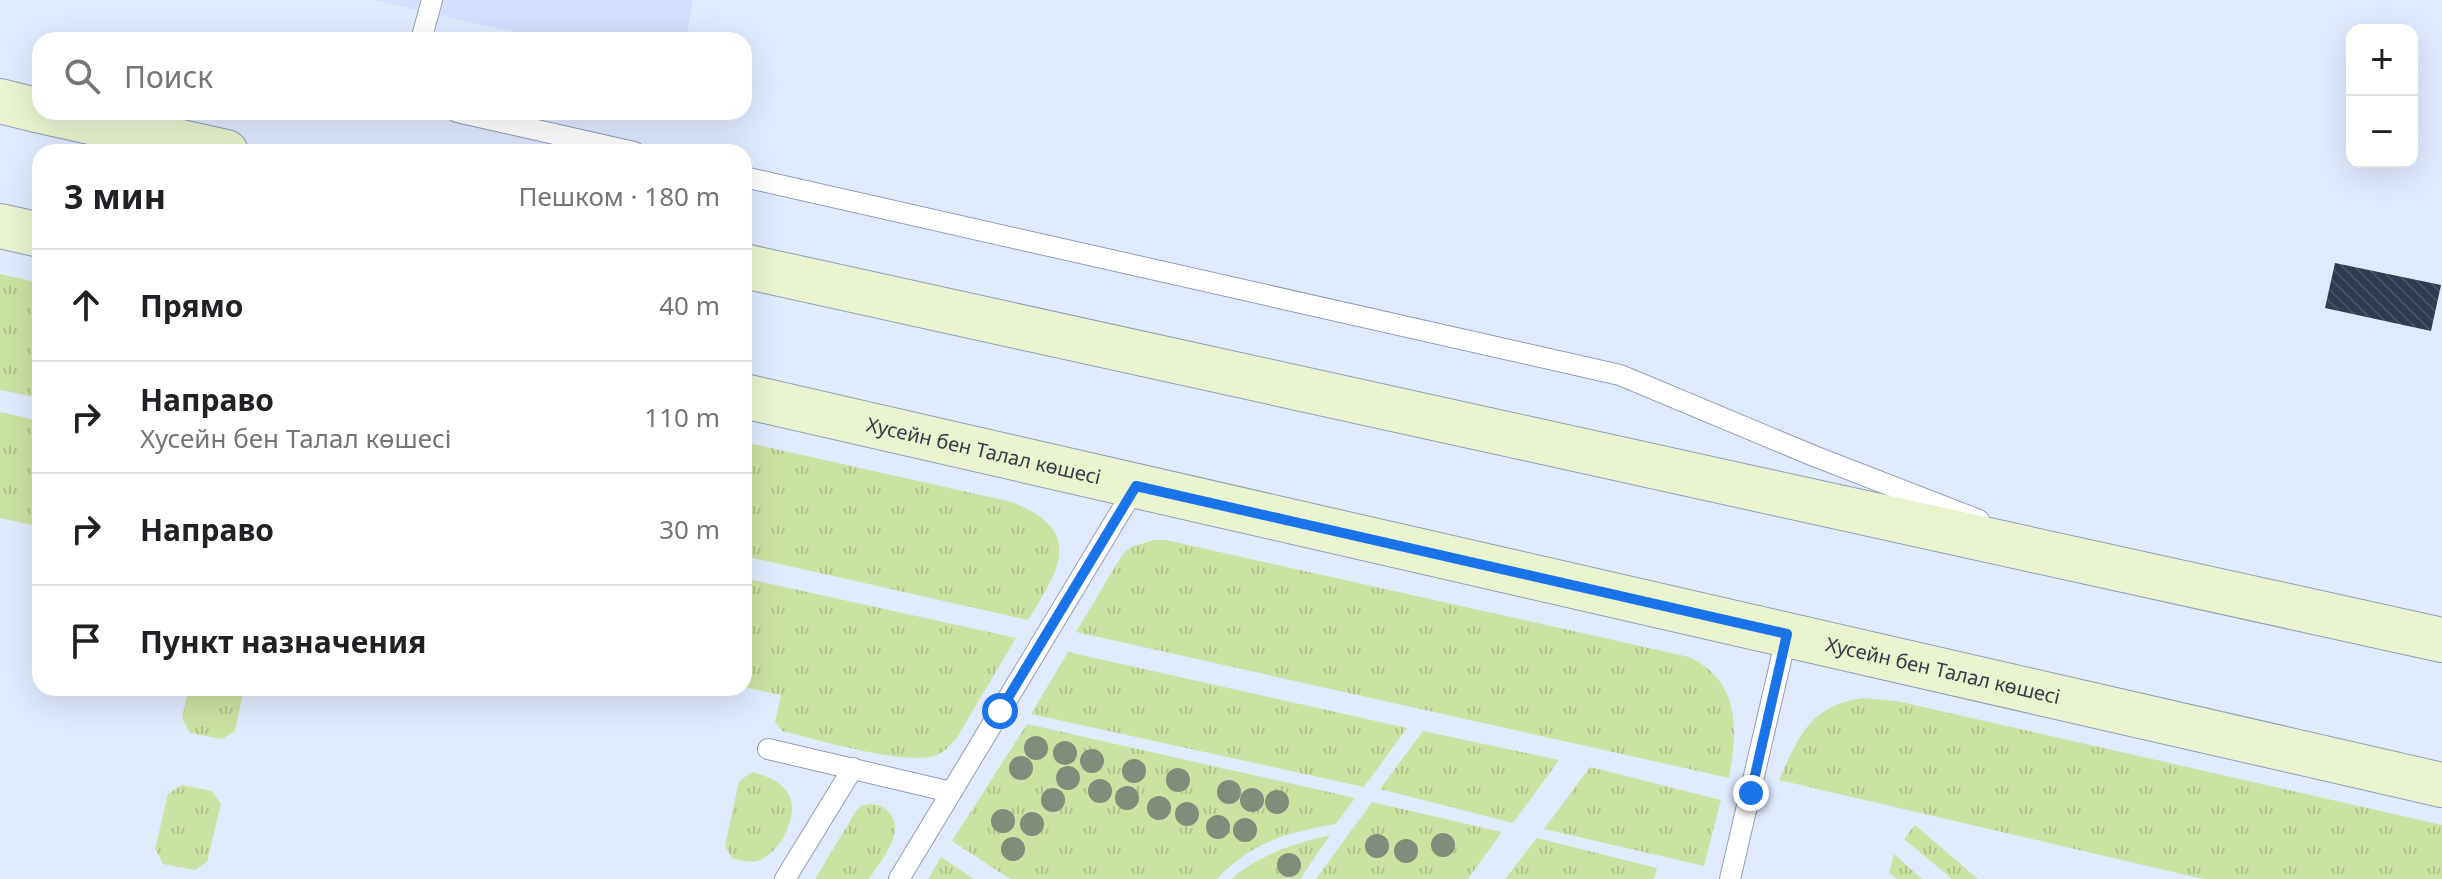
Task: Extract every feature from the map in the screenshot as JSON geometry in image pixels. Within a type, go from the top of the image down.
[{"type":"street","points":[[0,101],[32,109]]},
{"type":"street","points":[[81,120],[190,144]]},
{"type":"street","points":[[0,226],[32,233]]},
{"type":"street","points":[[752,268],[2442,640]]},
{"type":"street","name":"Хусейн бен Талал көшесі","points":[[752,398],[2442,785]]},
{"type":"street","points":[[2309,611],[2442,620]]},
{"type":"lane","points":[[423,32],[432,0]]},
{"type":"lane","points":[[492,120],[599,144]]},
{"type":"lane","points":[[752,179],[1620,375],[1814,456],[2079,559]]},
{"type":"lane","points":[[899,879],[1136,486]]},
{"type":"lane","points":[[1730,879],[1787,634]]},
{"type":"lane","points":[[768,749],[951,792]]},
{"type":"lane","points":[[785,879],[853,768]]},
{"type":"shaded area","points":[[373,0],[693,0],[687,32],[514,32]]},
{"type":"green space","points":[[0,274],[32,281],[32,396],[0,390]]},
{"type":"green space","points":[[0,412],[32,419],[32,525],[0,518]]},
{"type":"green space","points":[[752,444],[1012,502],[1035,513],[1050,526],[1058,539],[1059,553],[1049,584],[1028,620],[752,558]]},
{"type":"green space","points":[[1166,540],[1689,657],[1718,679],[1732,708],[1734,742],[1729,778],[1076,632],[1122,555],[1131,547]]},
{"type":"green space","points":[[752,580],[1016,638],[956,739],[937,755],[923,758],[884,755],[782,731],[775,722],[781,695],[752,689]]},
{"type":"green space","points":[[1068,652],[1407,728],[1364,787],[1031,714]]},
{"type":"green space","points":[[187,696],[242,696],[235,731],[222,739],[190,733],[182,718]]},
{"type":"green space","points":[[1863,698],[1897,701],[2442,825],[2442,879],[2203,879],[1779,780],[1800,737],[1818,715],[1845,702]]},
{"type":"green space","points":[[1027,724],[1355,798],[1336,824],[1286,835],[1257,847],[1217,879],[1010,879],[952,841]]},
{"type":"green space","points":[[1423,731],[1559,760],[1513,823],[1380,789]]},
{"type":"green space","points":[[1590,767],[1721,800],[1704,866],[1544,829]]},
{"type":"green space","points":[[752,772],[783,787],[789,794],[792,812],[784,836],[776,848],[765,857],[751,862],[732,858],[725,846],[739,781]]},
{"type":"green space","points":[[182,785],[212,791],[221,804],[207,862],[195,870],[163,864],[155,849],[168,794]]},
{"type":"green space","points":[[1372,802],[1502,832],[1468,879],[1316,879]]},
{"type":"green space","points":[[869,804],[882,806],[889,812],[895,831],[889,848],[869,879],[815,879],[856,811]]},
{"type":"green space","points":[[1915,825],[1978,879],[1952,879],[1904,839]]},
{"type":"green space","points":[[1330,835],[1300,879],[1231,879],[1278,851]]},
{"type":"green space","points":[[1537,838],[1657,868],[1654,879],[1505,879]]},
{"type":"green space","points":[[1894,854],[1922,879],[1897,879],[1889,873]]},
{"type":"green space","points":[[941,857],[974,879],[928,879]]},
{"type":"building","points":[[2335,263],[2441,285],[2431,331],[2325,308]]},
{"type":"route","points":[[1000,711],[1136,486],[1787,634],[1751,793]]}]
